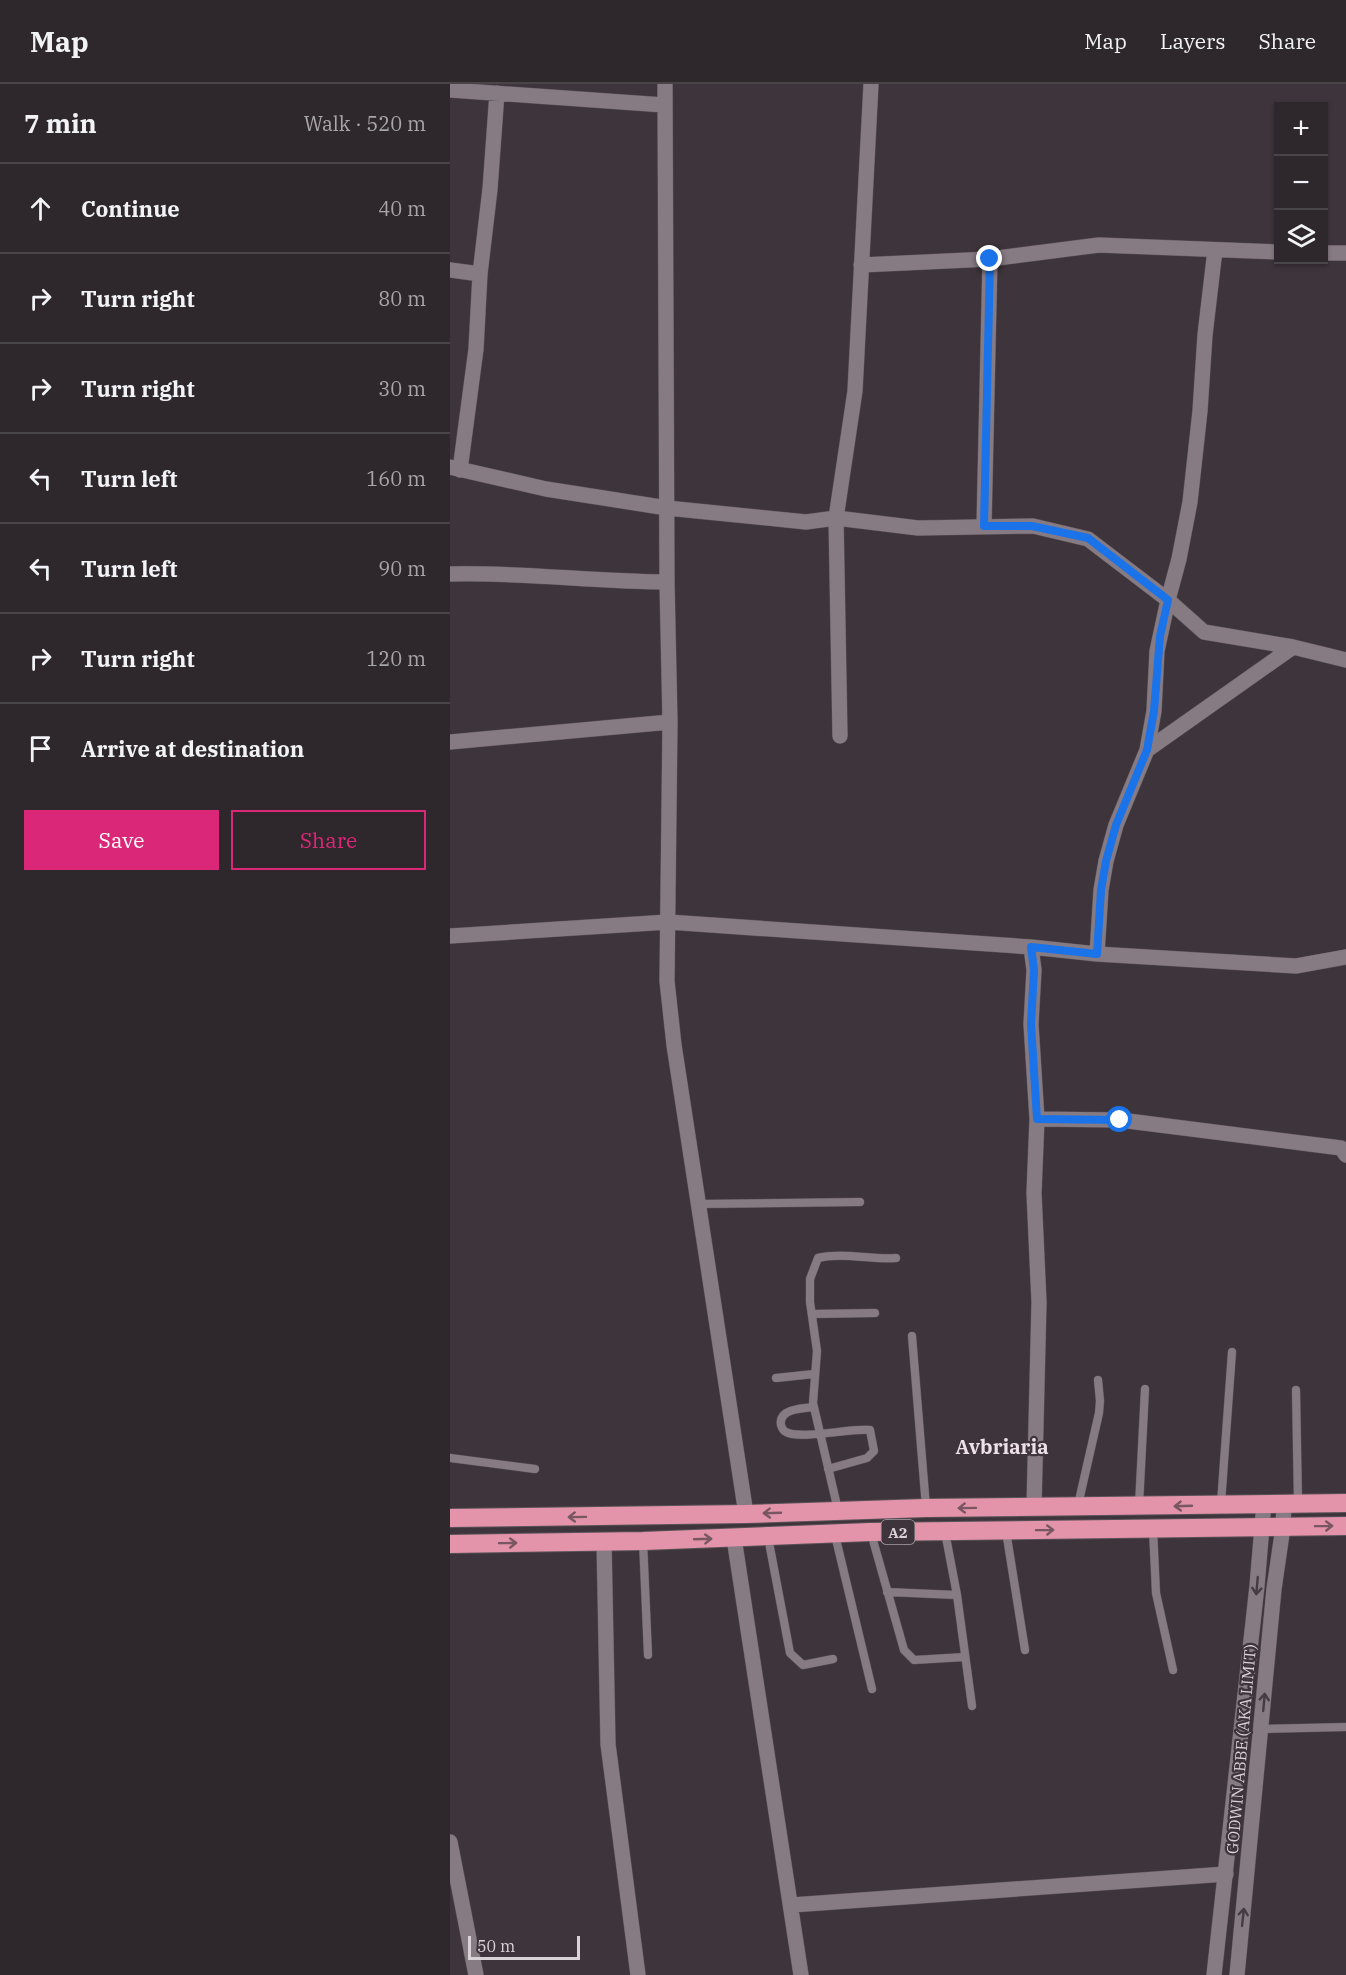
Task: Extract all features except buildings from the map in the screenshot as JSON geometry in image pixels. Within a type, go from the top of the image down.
[{"type":"highway","name":"A2","points":[[450,1518],[746,1514],[926,1508],[1346,1503]]},
{"type":"highway","name":"A2","points":[[450,1544],[643,1541],[870,1532],[1346,1526]]},
{"type":"street","points":[[665,84],[667,582],[670,722],[667,981],[674,1045],[746,1514]]},
{"type":"street","points":[[840,736],[836,518],[855,392],[871,84]]},
{"type":"street","points":[[450,90],[664,105]]},
{"type":"street","points":[[497,93],[490,189],[480,274],[476,349],[455,469],[546,489],[667,508],[806,522],[836,518],[918,528],[1032,526],[1088,538],[1168,600],[1204,632],[1346,660]]},
{"type":"street","points":[[861,265],[990,259],[1099,245],[1274,252]]},
{"type":"street","points":[[1097,954],[1101,890],[1106,861],[1116,825],[1147,750],[1154,711],[1160,636],[1190,502],[1215,250]]},
{"type":"street","points":[[1328,253],[1346,254]]},
{"type":"street","points":[[984,526],[990,259]]},
{"type":"street","points":[[450,270],[480,274]]},
{"type":"street","points":[[450,574],[484,573],[621,582],[667,582]]},
{"type":"street","points":[[1147,750],[1293,648]]},
{"type":"street","points":[[450,742],[670,722]]},
{"type":"street","points":[[450,936],[668,922],[1031,947],[1097,954],[1296,966],[1346,957]]},
{"type":"street","points":[[1031,947],[1034,970],[1031,1024],[1037,1119],[1034,1193],[1039,1302],[1034,1507]]},
{"type":"street","points":[[1037,1119],[1120,1120],[1341,1148],[1346,1155]]},
{"type":"street","name":"GODWIN ABBE (AKA LIMIT)","points":[[1214,1975],[1257,1587],[1264,1503]]},
{"type":"street","name":"GODWIN ABBE (AKA LIMIT)","points":[[1237,1975],[1274,1589],[1283,1527],[1291,1503]]},
{"type":"street","points":[[734,1538],[801,1975]]},
{"type":"street","points":[[604,1542],[608,1744],[638,1975]]},
{"type":"street","points":[[450,1842],[454,1887],[476,1975]]},
{"type":"street","points":[[792,1905],[1226,1874]]},
{"type":"lane","points":[[699,1204],[860,1202]]},
{"type":"lane","points":[[839,1511],[814,1407],[817,1351],[810,1279],[818,1258],[830,1255],[877,1259],[896,1258]]},
{"type":"lane","points":[[812,1314],[875,1313]]},
{"type":"lane","points":[[912,1336],[926,1508]]},
{"type":"lane","points":[[1221,1505],[1232,1352]]},
{"type":"lane","points":[[776,1378],[814,1374]]},
{"type":"lane","points":[[1077,1507],[1099,1413],[1098,1380]]},
{"type":"lane","points":[[1139,1507],[1145,1389]]},
{"type":"lane","points":[[1291,1503],[1296,1390]]},
{"type":"lane","points":[[814,1407],[794,1409],[782,1417],[780,1422],[783,1429],[787,1433],[819,1434],[858,1428],[870,1430],[874,1450],[867,1458],[828,1469]]},
{"type":"lane","points":[[450,1458],[535,1469]]},
{"type":"lane","points":[[1153,1528],[1156,1593],[1173,1670]]},
{"type":"lane","points":[[1006,1531],[1025,1650]]},
{"type":"lane","points":[[870,1532],[904,1650],[914,1660],[965,1657]]},
{"type":"lane","points":[[945,1532],[957,1595],[972,1706]]},
{"type":"lane","points":[[835,1535],[872,1689]]},
{"type":"lane","points":[[768,1537],[790,1653],[803,1665],[833,1659]]},
{"type":"lane","points":[[643,1541],[648,1655]]},
{"type":"lane","points":[[887,1592],[957,1595]]},
{"type":"lane","points":[[1261,1729],[1346,1727]]},
{"type":"district","name":"Avbriaria","points":[[1002,1446]]},
{"type":"route","points":[[990,259],[984,526],[1032,526],[1088,538],[1168,600],[1163,614],[1154,711],[1147,750],[1116,825],[1106,861],[1101,890],[1097,954],[1031,947],[1034,970],[1031,1024],[1037,1119],[1120,1120]]}]
